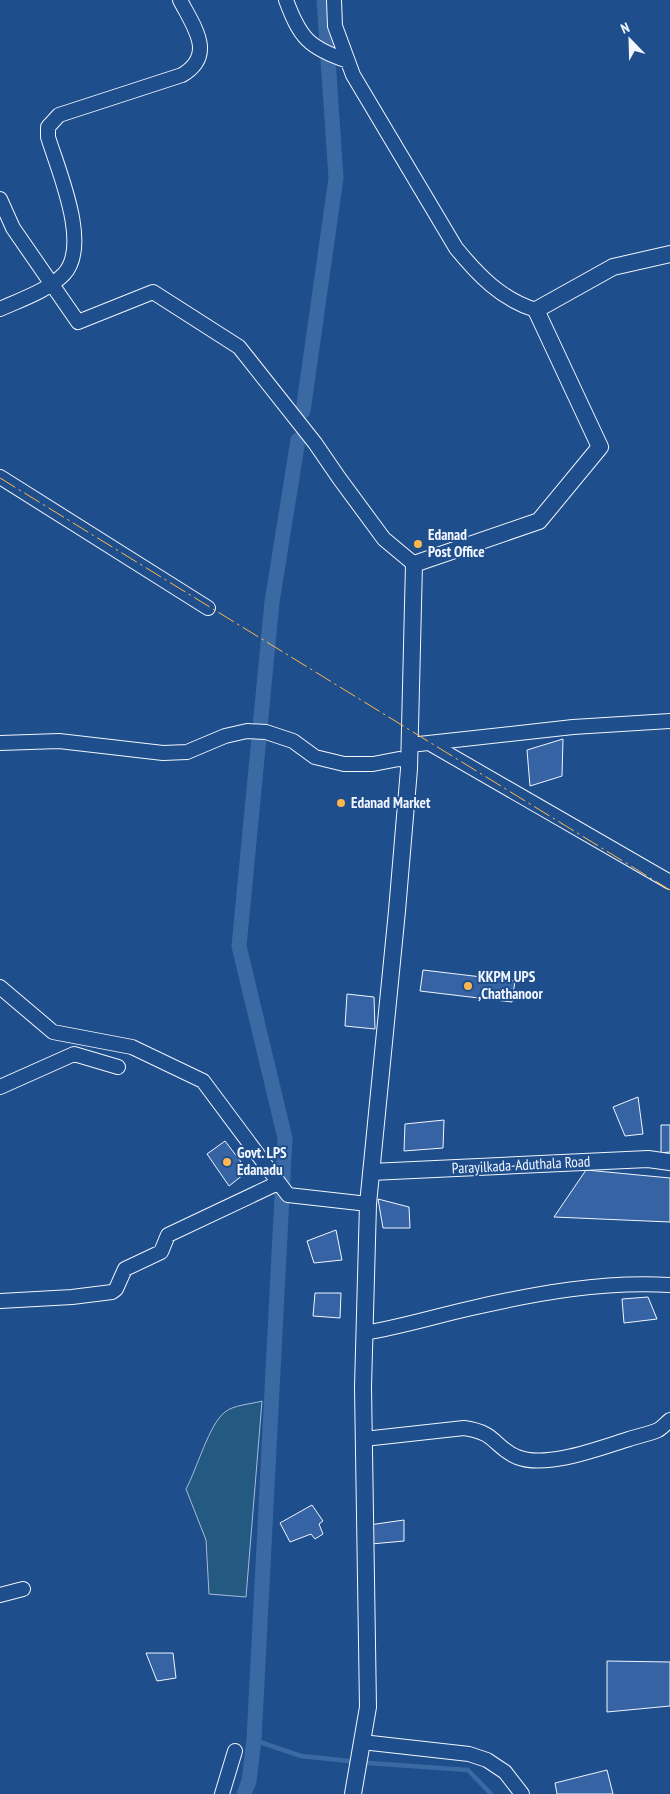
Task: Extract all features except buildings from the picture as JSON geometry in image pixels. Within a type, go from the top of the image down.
[{"type":"street","points":[[0,309],[52,283],[64,274],[72,261],[75,245],[72,217],[48,137],[48,128],[59,115],[182,75],[190,70],[201,55],[200,46],[180,0]]},
{"type":"street","points":[[286,0],[302,34],[311,45],[342,59]]},
{"type":"street","points":[[334,0],[335,26],[342,59],[456,248],[476,273],[502,294],[519,305],[536,310],[613,267],[670,254]]},
{"type":"street","points":[[0,199],[13,228],[78,322],[154,292],[239,348],[315,442],[338,478],[384,539],[414,564]]},
{"type":"street","points":[[414,564],[539,521],[600,447],[536,310]]},
{"type":"street","points":[[0,477],[208,608]]},
{"type":"street","points":[[355,1788],[368,1707],[364,1333],[368,1204],[397,911],[409,761],[414,564]]},
{"type":"street","points":[[410,745],[572,727],[670,721]]},
{"type":"street","points":[[0,742],[59,741],[163,753],[187,752],[225,736],[247,731],[266,732],[293,742],[315,757],[344,764],[373,764],[399,759],[409,761]]},
{"type":"street","points":[[429,742],[670,882]]},
{"type":"street","points":[[0,987],[53,1032],[132,1047],[203,1080],[288,1196],[368,1204]]},
{"type":"street","points":[[0,1087],[74,1054],[118,1066]]},
{"type":"street","name":"Parayilkada-Aduthala Road","points":[[371,1172],[648,1159],[670,1162]]},
{"type":"street","points":[[0,1301],[72,1297],[112,1292],[116,1289],[125,1269],[161,1252],[168,1235],[278,1183]]},
{"type":"street","points":[[364,1333],[403,1327],[470,1308],[538,1294],[639,1284],[670,1285]]},
{"type":"street","points":[[364,1439],[464,1428],[481,1430],[517,1457],[533,1460],[565,1458],[658,1430],[670,1420]]},
{"type":"street","points":[[0,1595],[23,1589]]},
{"type":"street","points":[[361,1748],[469,1754],[487,1760],[505,1772],[522,1794]]},
{"type":"street","points":[[222,1794],[235,1751]]},
{"type":"shaded area","points":[[262,1401],[246,1597],[209,1594],[206,1540],[186,1489],[219,1418],[233,1408]]},
{"type":"waterway","points":[[303,411],[336,178],[324,0]]},
{"type":"waterway","points":[[244,1794],[249,1781],[254,1740],[285,1138],[239,946],[272,602],[298,440]]},
{"type":"waterway","points":[[254,1740],[301,1756],[468,1770],[491,1794]]},
{"type":"power","points":[[0,478],[670,890]]},
{"type":"place","name":"Edanad Post Office","points":[[418,544]]},
{"type":"place","name":"Edanad Market","points":[[341,803]]},
{"type":"place","name":"KKPM UPS ,Chathanoor","points":[[468,986]]},
{"type":"place","name":"Govt. LPS Edanadu","points":[[227,1162]]}]
